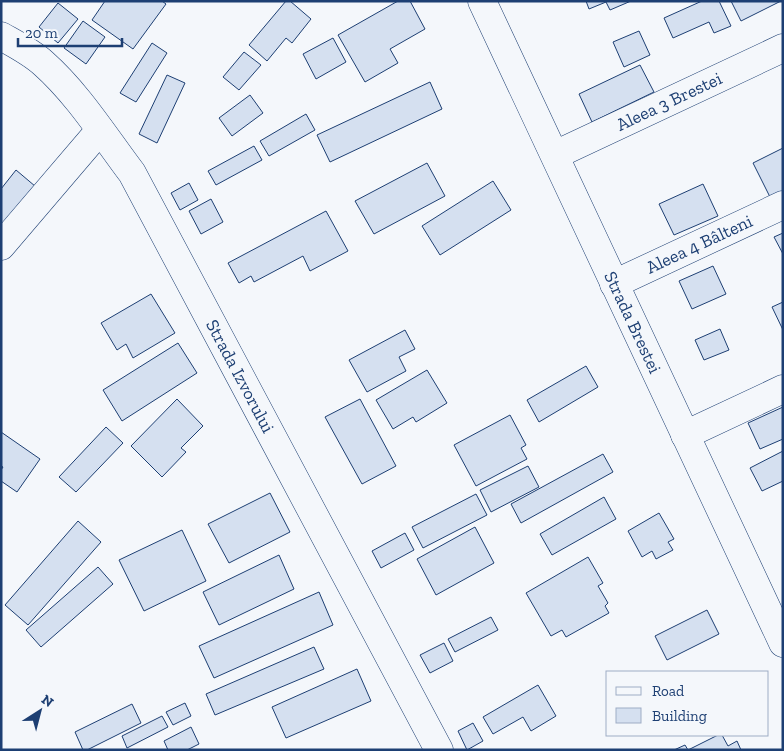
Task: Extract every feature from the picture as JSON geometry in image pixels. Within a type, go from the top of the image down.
[{"type":"street","name":"Strada Brestei","points":[[482,1],[783,643]]},
{"type":"street","name":"Strada Izvorului","points":[[1,36],[24,49],[43,63],[74,95],[132,173],[439,750]]},
{"type":"street","name":"Aleea 3 Brestei","points":[[555,155],[783,48]]},
{"type":"street","points":[[1,246],[100,130]]},
{"type":"street","name":"Aleea 4 Bâlteni","points":[[614,284],[783,205]]},
{"type":"street","points":[[685,435],[783,389]]},
{"type":"building","points":[[105,1],[162,1],[166,4],[133,49],[92,20]]},
{"type":"building","points":[[286,1],[290,1],[311,19],[292,43],[286,38],[267,61],[249,45]]},
{"type":"building","points":[[398,1],[410,1],[425,29],[390,49],[398,63],[365,82],[338,35]]},
{"type":"building","points":[[586,1],[631,1],[610,10],[606,2],[589,9]]},
{"type":"building","points":[[702,1],[719,1],[731,26],[714,33],[709,22],[673,38],[664,18]]},
{"type":"building","points":[[731,1],[781,1],[741,21]]},
{"type":"building","points":[[58,3],[78,19],[58,43],[39,27]]},
{"type":"building","points":[[83,21],[105,37],[86,64],[64,48]]},
{"type":"building","points":[[639,31],[650,55],[624,67],[613,42]]},
{"type":"building","points":[[333,38],[346,62],[316,79],[303,54]]},
{"type":"building","points":[[152,43],[167,53],[136,102],[120,93]]},
{"type":"building","points":[[244,52],[261,65],[239,90],[223,77]]},
{"type":"building","points":[[640,65],[654,92],[592,122],[579,94]]},
{"type":"building","points":[[167,75],[185,83],[157,143],[139,134]]},
{"type":"building","points":[[430,82],[442,109],[330,162],[317,135]]},
{"type":"building","points":[[250,95],[263,113],[232,136],[219,118]]},
{"type":"building","points":[[306,114],[315,130],[269,156],[260,141]]},
{"type":"building","points":[[254,146],[262,160],[216,185],[208,171]]},
{"type":"building","points":[[783,148],[783,191],[770,197],[753,163]]},
{"type":"building","points":[[427,163],[445,196],[374,234],[355,201]]},
{"type":"building","points":[[16,170],[42,192],[1,242],[1,189]]},
{"type":"building","points":[[493,181],[511,210],[440,255],[422,226]]},
{"type":"building","points":[[189,183],[198,200],[180,210],[171,193]]},
{"type":"building","points":[[703,184],[718,216],[674,235],[659,204]]},
{"type":"building","points":[[211,199],[223,222],[201,234],[189,211]]},
{"type":"building","points":[[326,211],[348,251],[310,271],[303,256],[254,282],[251,276],[239,283],[228,263]]},
{"type":"building","points":[[783,233],[783,254],[774,237]]},
{"type":"building","points":[[713,266],[726,294],[692,309],[679,281]]},
{"type":"building","points":[[151,294],[175,333],[133,358],[126,344],[117,350],[101,323]]},
{"type":"building","points":[[783,302],[783,330],[772,307]]},
{"type":"building","points":[[720,329],[729,350],[704,360],[695,340]]},
{"type":"building","points":[[405,330],[415,349],[399,357],[406,371],[367,392],[349,360]]},
{"type":"building","points":[[178,343],[197,373],[122,421],[103,390]]},
{"type":"building","points":[[586,366],[598,387],[539,422],[527,400]]},
{"type":"building","points":[[427,370],[447,403],[416,422],[413,417],[393,429],[376,400]]},
{"type":"building","points":[[177,399],[203,426],[181,448],[186,452],[162,477],[131,446]]},
{"type":"building","points":[[360,399],[396,466],[362,484],[325,417]]},
{"type":"building","points":[[783,407],[783,439],[760,449],[748,423]]},
{"type":"building","points":[[510,415],[526,445],[521,448],[527,459],[476,486],[454,445]]},
{"type":"building","points":[[106,427],[123,443],[76,492],[59,477]]},
{"type":"building","points":[[1,432],[40,459],[17,492],[1,481],[1,470],[3,467],[1,466]]},
{"type":"building","points":[[783,451],[783,481],[762,491],[750,468]]},
{"type":"building","points":[[603,454],[613,472],[521,523],[511,504]]},
{"type":"building","points":[[528,466],[539,487],[491,512],[480,490]]},
{"type":"building","points":[[270,493],[290,532],[229,563],[208,524]]},
{"type":"building","points":[[476,494],[487,515],[423,548],[412,527]]},
{"type":"building","points":[[604,497],[616,519],[552,555],[540,534]]},
{"type":"building","points":[[659,513],[674,539],[668,542],[673,550],[656,559],[652,551],[642,557],[628,531]]},
{"type":"building","points":[[78,521],[101,542],[28,625],[5,605]]},
{"type":"building","points":[[475,527],[494,563],[436,595],[417,559]]},
{"type":"building","points":[[182,530],[206,581],[144,611],[119,560]]},
{"type":"building","points":[[405,533],[414,550],[381,568],[372,551]]},
{"type":"building","points":[[279,555],[294,589],[219,625],[203,592]]},
{"type":"building","points":[[588,557],[603,583],[598,586],[608,603],[605,606],[609,613],[566,637],[562,630],[551,636],[526,593]]},
{"type":"building","points":[[98,567],[113,584],[41,647],[26,630]]},
{"type":"building","points":[[319,592],[333,625],[214,678],[199,646]]},
{"type":"building","points":[[707,610],[719,634],[667,660],[655,636]]},
{"type":"building","points":[[491,617],[498,630],[455,652],[448,639]]},
{"type":"building","points":[[444,643],[453,661],[430,673],[420,655]]},
{"type":"building","points":[[314,647],[324,669],[215,715],[206,694]]},
{"type":"building","points":[[357,669],[371,701],[286,738],[272,707]]},
{"type":"building","points":[[538,685],[556,716],[531,731],[523,717],[493,734],[483,717]]},
{"type":"building","points":[[185,703],[191,716],[173,725],[166,712]]},
{"type":"building","points":[[132,704],[141,723],[87,750],[83,750],[75,732]]},
{"type":"building","points":[[162,716],[168,727],[127,748],[122,736]]},
{"type":"building","points":[[473,723],[483,741],[467,750],[458,731]]},
{"type":"building","points":[[191,727],[199,744],[187,750],[168,750],[164,741]]},
{"type":"building","points":[[716,736],[723,736],[728,746],[737,741],[741,750],[688,750]]},
{"type":"building","points":[[685,745],[688,750],[674,750]]}]
